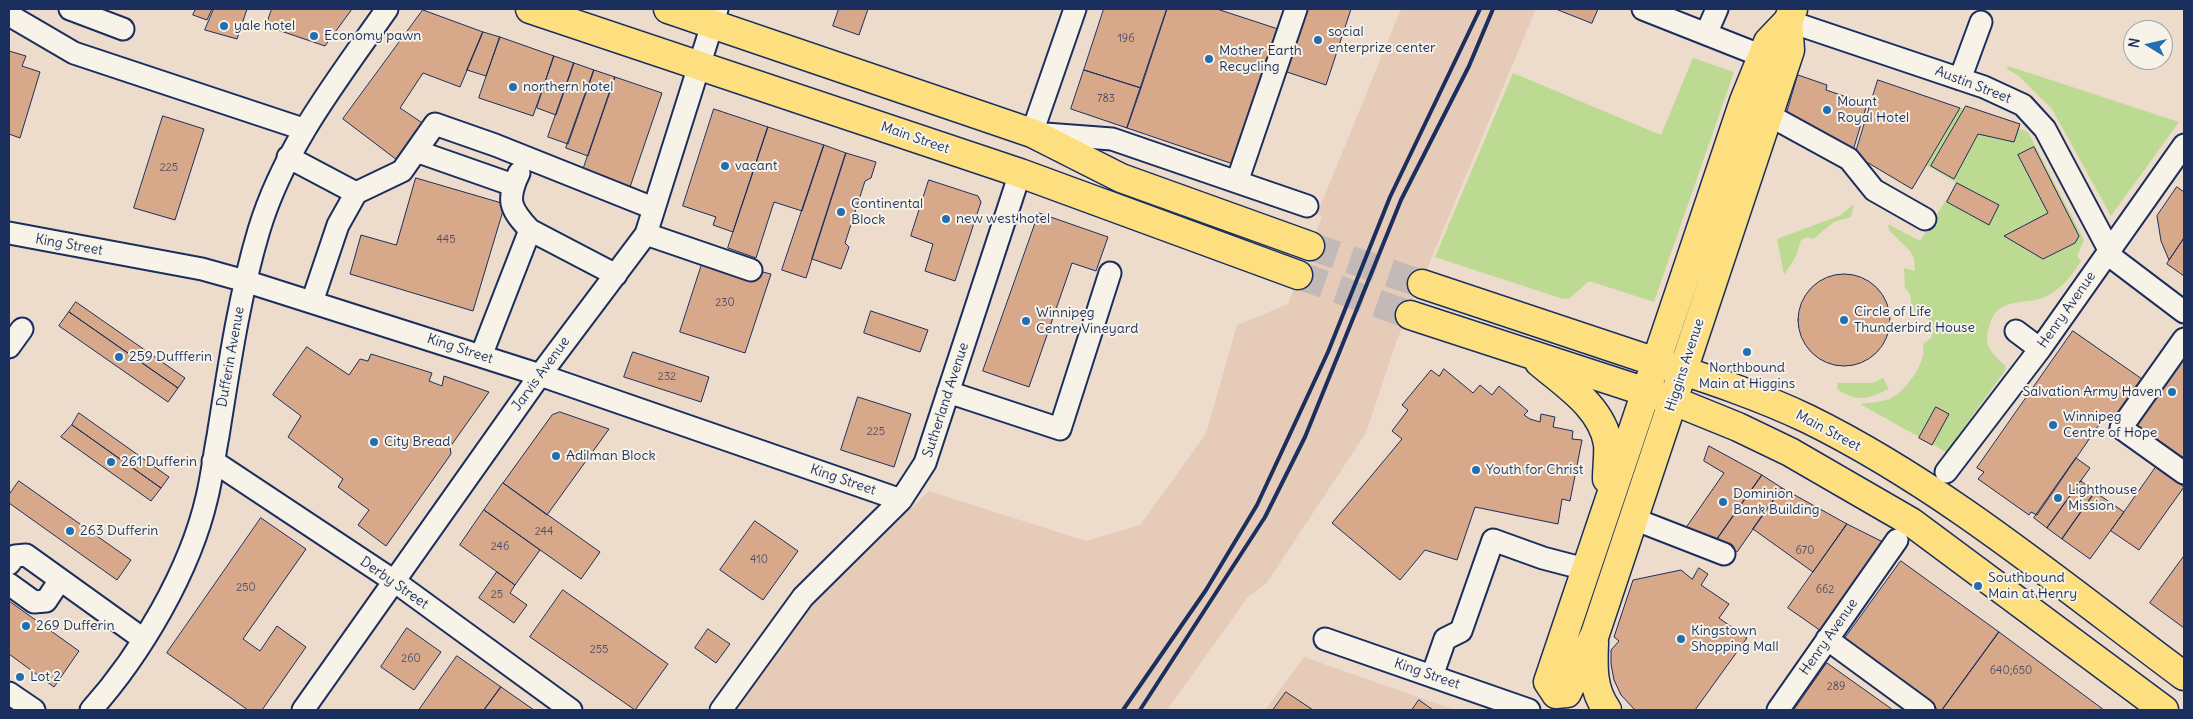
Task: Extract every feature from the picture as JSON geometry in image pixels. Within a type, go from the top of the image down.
[{"type":"main road","name":"Main Street","points":[[530,9],[700,64],[1020,173],[1298,275]]},
{"type":"main road","points":[[668,9],[714,16],[1032,133],[1121,178],[1310,246]]},
{"type":"main road","name":"Higgins Avenue","points":[[1791,15],[1790,50],[1595,634],[1567,692],[1551,702],[1548,682],[1654,362],[1744,101],[1768,42],[1791,15]]},
{"type":"main road","name":"Main Street","points":[[1422,284],[1745,392],[1808,419],[1883,461],[1992,534],[2184,676]]},
{"type":"main road","points":[[1410,315],[1674,401],[1738,426],[1790,452],[1911,522],[2164,710]]},
{"type":"main road","points":[[1530,355],[1580,396],[1599,419],[1608,444],[1607,505]]},
{"type":"main road","points":[[1595,634],[1594,683],[1600,701],[1607,710]]},
{"type":"street","points":[[70,9],[123,29]]},
{"type":"street","name":"Dufferin Avenue","points":[[91,710],[143,639],[183,569],[207,496],[245,281],[259,229],[288,157],[304,129],[387,9]]},
{"type":"street","points":[[1237,182],[1296,9]]},
{"type":"street","points":[[1643,9],[1762,56]]},
{"type":"street","points":[[1706,34],[1717,9]]},
{"type":"street","points":[[1070,10],[1032,133],[1112,139],[1307,206]]},
{"type":"street","points":[[9,15],[74,53],[304,129]]},
{"type":"street","name":"Austin Street","points":[[1791,15],[2015,100],[2038,119],[2096,224],[2108,251],[2122,267],[2184,312]]},
{"type":"street","name":"Jarvis Avenue","points":[[303,710],[540,375],[646,234],[714,16]]},
{"type":"street","points":[[1960,78],[1981,22]]},
{"type":"street","points":[[1744,101],[1848,159],[1874,190],[1925,219]]},
{"type":"street","points":[[312,302],[338,225],[356,193],[402,171],[435,124],[653,208]]},
{"type":"street","name":"Henry Avenue","points":[[1946,472],[2040,349],[2184,145]]},
{"type":"street","points":[[416,151],[513,185]]},
{"type":"street","points":[[288,157],[356,193]]},
{"type":"street","points":[[526,158],[513,185],[510,198],[515,214],[530,230],[616,275]]},
{"type":"street","name":"Sutherland Avenue","points":[[721,710],[803,597],[901,500],[925,463],[1020,173]]},
{"type":"street","points":[[481,356],[530,230]]},
{"type":"street","name":"King Street","points":[[9,234],[202,269],[245,281],[540,375],[901,500]]},
{"type":"street","points":[[646,234],[751,270]]},
{"type":"street","points":[[948,392],[1060,429],[1110,273]]},
{"type":"street","points":[[9,347],[22,328]]},
{"type":"street","points":[[2016,331],[2040,349]]},
{"type":"street","points":[[2184,339],[2121,428],[2184,473]]},
{"type":"street","name":"Derby Street","points":[[213,461],[394,581],[571,710]]},
{"type":"street","points":[[1634,519],[1724,554]]},
{"type":"street","points":[[1432,676],[1445,639],[1461,631],[1493,540],[1543,558],[1585,569]]},
{"type":"street","name":"Henry Avenue","points":[[1778,710],[1898,540]]},
{"type":"street","points":[[9,564],[15,556],[26,555],[143,639]]},
{"type":"street","points":[[9,584],[34,602],[46,601],[60,580]]},
{"type":"street","name":"King Street","points":[[1324,639],[1529,710]]},
{"type":"street","points":[[1828,639],[1924,710]]},
{"type":"street","points":[[9,693],[34,710]]},
{"type":"shaded area","points":[[1401,9],[1536,9],[1397,340],[1366,433],[1266,584],[1248,597],[1167,710],[737,710],[809,608],[929,491],[1086,541],[1140,525],[1206,434],[1237,325],[1288,304],[1322,216],[1317,214]]},
{"type":"shaded area","points":[[1304,657],[1455,710],[1265,710]]},
{"type":"green space","points":[[1693,58],[1734,72],[1654,302],[1589,281],[1570,298],[1563,299],[1435,257],[1513,73],[1661,135]]},
{"type":"green space","points":[[2008,66],[2179,122],[2111,216],[2052,109],[2019,76],[2007,69]]},
{"type":"green space","points":[[1960,108],[2028,132],[2084,240],[2077,256],[2081,261],[2071,276],[2059,288],[2040,299],[2006,305],[1993,316],[1987,334],[1988,345],[1997,358],[2006,366],[2005,371],[1946,452],[1860,404],[1887,400],[1894,397],[1913,376],[1922,360],[1923,344],[1932,337],[1930,321],[1923,313],[1912,311],[1910,294],[1905,287],[1904,268],[1915,271],[1914,258],[1910,251],[1889,230],[1888,224],[1920,241],[1957,183],[1926,165]]},
{"type":"green space","points":[[1854,204],[1851,217],[1834,222],[1813,239],[1807,237],[1801,240],[1796,256],[1784,275],[1777,239],[1841,215]]},
{"type":"green space","points":[[1883,378],[1889,389],[1868,397],[1857,398],[1837,389],[1838,383],[1872,383]]},
{"type":"building","points":[[196,9],[212,9],[207,20],[193,15]]},
{"type":"building","name":"yale hotel","points":[[214,9],[247,9],[237,39],[205,30]]},
{"type":"building","name":"Economy pawn","points":[[272,9],[352,9],[325,46],[266,26]]},
{"type":"building","points":[[839,9],[868,9],[859,35],[833,26]]},
{"type":"building","points":[[1104,9],[1167,9],[1141,88],[1084,70]]},
{"type":"building","name":"Mother Earth Recycling","points":[[1167,9],[1217,9],[1278,29],[1233,164],[1127,128]]},
{"type":"building","name":"social enterprize center","points":[[1305,9],[1351,9],[1326,85],[1284,71]]},
{"type":"building","points":[[1556,9],[1598,9],[1592,23]]},
{"type":"building","points":[[423,10],[483,32],[460,87],[423,73],[400,108],[427,126],[401,163],[343,119]]},
{"type":"building","points":[[483,32],[500,37],[486,76],[467,70]]},
{"type":"building","name":"northern hotel","points":[[500,37],[554,56],[533,116],[479,98]]},
{"type":"building","points":[[9,51],[26,56],[22,66],[40,72],[20,138],[9,134]]},
{"type":"building","points":[[554,56],[574,63],[556,115],[537,108]]},
{"type":"building","points":[[574,63],[594,70],[568,144],[548,137]]},
{"type":"building","points":[[594,70],[615,77],[588,156],[566,148]]},
{"type":"building","points":[[1084,70],[1141,88],[1127,128],[1071,109]]},
{"type":"building","name":"Mount Royal Hotel","points":[[1798,75],[1827,85],[1826,90],[1867,104],[1852,154],[1786,116]]},
{"type":"building","points":[[615,77],[662,93],[629,190],[582,173]]},
{"type":"building","points":[[1878,80],[1960,108],[1912,189],[1855,155]]},
{"type":"building","points":[[1966,106],[2020,124],[2014,142],[1978,134],[1954,179],[1931,166]]},
{"type":"building","name":"vacant","points":[[714,109],[768,127],[733,232],[713,225],[716,217],[683,206]]},
{"type":"building","points":[[163,116],[204,129],[175,220],[134,208]]},
{"type":"building","points":[[768,127],[824,145],[802,211],[774,202],[756,258],[728,248]]},
{"type":"building","points":[[824,145],[846,153],[806,278],[782,270]]},
{"type":"building","points":[[2034,147],[2079,236],[2075,243],[2043,259],[2004,236],[2048,213],[2018,155]]},
{"type":"building","name":"Continental Block","points":[[846,153],[876,162],[871,178],[865,181],[845,243],[849,247],[841,269],[812,259]]},
{"type":"building","points":[[416,178],[505,204],[473,311],[350,274],[361,235],[396,245]]},
{"type":"building","name":"new west hotel","points":[[929,180],[978,196],[981,202],[955,281],[925,271],[933,244],[911,236]]},
{"type":"building","points":[[1957,183],[1999,205],[1989,225],[1947,202]]},
{"type":"building","points":[[2177,187],[2184,192],[2184,238],[2169,260],[2161,241],[2157,216]]},
{"type":"building","name":"Winnipeg Centre Vineyard","points":[[1039,213],[1108,237],[1096,271],[1072,263],[1029,387],[983,371]]},
{"type":"building","points":[[2184,238],[2184,276],[2167,264]]},
{"type":"building","points":[[704,258],[771,274],[745,353],[680,332]]},
{"type":"building","name":"Circle of Life Thunderbird House","points":[[1844,274],[1862,277],[1877,287],[1887,302],[1890,320],[1887,338],[1877,353],[1862,363],[1844,366],[1826,363],[1811,353],[1801,338],[1798,320],[1801,302],[1811,287],[1826,277]]},
{"type":"building","points":[[76,302],[185,378],[178,388],[69,312]]},
{"type":"building","points":[[871,311],[928,330],[920,352],[864,333]]},
{"type":"building","name":"259 Duffferin","points":[[69,312],[178,388],[168,402],[59,326]]},
{"type":"building","name":"Winnipeg Centre of Hope","points":[[2073,331],[2142,379],[2113,421],[2105,416],[2037,515],[2031,512],[2029,515],[1978,479],[1984,472],[1977,468]]},
{"type":"building","name":"City Bread","points":[[307,347],[349,375],[360,359],[368,361],[371,354],[432,373],[429,381],[442,386],[444,376],[489,392],[450,447],[451,454],[386,546],[358,525],[369,510],[338,487],[343,479],[288,437],[301,416],[273,395]]},
{"type":"building","points":[[633,352],[709,377],[701,402],[624,377]]},
{"type":"building","name":"Salvation Army Haven","points":[[2184,358],[2184,458],[2137,426]]},
{"type":"building","name":"Youth for Christ","points":[[1444,369],[1473,393],[1480,385],[1492,395],[1499,386],[1528,411],[1524,415],[1530,419],[1540,422],[1541,414],[1555,417],[1553,427],[1573,431],[1572,439],[1582,440],[1570,501],[1562,499],[1558,524],[1475,507],[1457,560],[1425,550],[1400,580],[1332,523],[1402,439],[1392,431],[1408,410],[1402,405],[1431,370],[1439,376]]},
{"type":"building","points":[[858,397],[911,414],[894,467],[841,450]]},
{"type":"building","points":[[1936,407],[1949,414],[1932,445],[1919,438]]},
{"type":"building","name":"Adilman Block","points":[[560,412],[609,429],[547,515],[503,483],[552,415]]},
{"type":"building","points":[[79,413],[169,477],[161,488],[72,425]]},
{"type":"building","name":"261 Dufferin","points":[[72,425],[161,488],[151,501],[61,437]]},
{"type":"building","name":"Dominion Bank Building","points":[[1709,446],[1762,475],[1715,542],[1685,529],[1724,473],[1704,461]]},
{"type":"building","name":"Lighthouse Mission","points":[[2076,458],[2090,468],[2047,528],[2034,518]]},
{"type":"building","points":[[2156,467],[2184,487],[2139,550],[2111,531]]},
{"type":"building","points":[[1762,475],[1782,488],[1737,552],[1715,542]]},
{"type":"building","name":"263 Dufferin","points":[[19,481],[131,560],[117,580],[9,503],[9,495]]},
{"type":"building","points":[[2081,481],[2095,492],[2062,539],[2047,528]]},
{"type":"building","points":[[503,483],[600,552],[581,579],[484,510]]},
{"type":"building","points":[[1782,488],[1847,524],[1813,572],[1753,529]]},
{"type":"building","points":[[2095,492],[2124,512],[2090,559],[2062,539]]},
{"type":"building","points":[[484,510],[540,550],[515,585],[460,545]]},
{"type":"building","points":[[261,518],[306,549],[243,639],[260,651],[277,626],[306,647],[262,710],[248,710],[167,653]]},
{"type":"building","points":[[755,521],[798,551],[763,600],[720,570]]},
{"type":"building","points":[[1847,524],[1883,542],[1821,631],[1788,608]]},
{"type":"building","points":[[2184,556],[2184,628],[2150,603]]},
{"type":"building","points":[[1901,561],[1999,632],[1942,710],[1938,710],[1843,641]]},
{"type":"building","name":"Kingstown Shopping Mall","points":[[1699,568],[1708,574],[1701,585],[1729,604],[1719,618],[1747,638],[1695,710],[1635,710],[1621,695],[1614,680],[1611,664],[1611,650],[1619,641],[1614,637],[1633,580],[1681,570],[1692,579]]},
{"type":"building","points":[[497,572],[515,585],[510,593],[527,605],[514,623],[479,598]]},
{"type":"building","points":[[563,590],[668,664],[635,710],[530,637]]},
{"type":"building","name":"269 Dufferin","points":[[9,601],[79,651],[54,687],[9,654]]},
{"type":"building","points":[[407,628],[441,652],[414,690],[381,667]]},
{"type":"building","points":[[708,629],[730,644],[716,663],[695,648]]},
{"type":"building","points":[[1999,632],[2104,710],[1942,710]]},
{"type":"building","points":[[457,656],[501,687],[484,710],[419,710]]},
{"type":"building","points":[[1827,663],[1893,710],[1794,710]]},
{"type":"building","points":[[501,687],[534,710],[484,710]]},
{"type":"building","points":[[1286,692],[1313,710],[1273,710]]},
{"type":"building","points":[[1419,700],[1433,710],[1412,710]]},
{"type":"tunnel","points":[[1310,246],[1422,284]]},
{"type":"tunnel","points":[[1298,275],[1410,315]]},
{"type":"railway","points":[[1123,710],[1206,590],[1257,505],[1328,352],[1390,197],[1480,9]]},
{"type":"railway","points":[[1140,710],[1265,517],[1305,437],[1401,200],[1469,66],[1493,9]]},
{"type":"place","name":"yale hotel","points":[[224,26]]},
{"type":"place","name":"Economy pawn","points":[[314,36]]},
{"type":"place","name":"social enterprize center","points":[[1318,40]]},
{"type":"place","name":"Mother Earth Recycling","points":[[1209,59]]},
{"type":"place","name":"northern hotel","points":[[513,87]]},
{"type":"place","name":"Mount Royal Hotel","points":[[1827,110]]},
{"type":"place","name":"vacant","points":[[725,166]]},
{"type":"place","name":"Continental Block","points":[[841,212]]},
{"type":"place","name":"new west hotel","points":[[946,219]]},
{"type":"place","name":"Circle of Life Thunderbird House","points":[[1844,320]]},
{"type":"place","name":"Winnipeg Centre Vineyard","points":[[1026,321]]},
{"type":"place","name":"Northbound Main at Higgins","points":[[1747,352]]},
{"type":"place","name":"259 Duffferin","points":[[119,357]]},
{"type":"place","name":"Salvation Army Haven","points":[[2172,392]]},
{"type":"place","name":"Winnipeg Centre of Hope","points":[[2053,425]]},
{"type":"place","name":"City Bread","points":[[374,442]]},
{"type":"place","name":"Adilman Block","points":[[556,456]]},
{"type":"place","name":"261 Dufferin","points":[[111,462]]},
{"type":"place","name":"Youth for Christ","points":[[1476,470]]},
{"type":"place","name":"Lighthouse Mission","points":[[2058,498]]},
{"type":"place","name":"Dominion Bank Building","points":[[1723,502]]},
{"type":"place","name":"263 Dufferin","points":[[70,531]]},
{"type":"place","name":"Southbound Main at Henry","points":[[1978,586]]},
{"type":"place","name":"269 Dufferin","points":[[26,626]]},
{"type":"place","name":"Kingstown Shopping Mall","points":[[1681,639]]},
{"type":"place","name":"Lot 2","points":[[20,677]]}]
